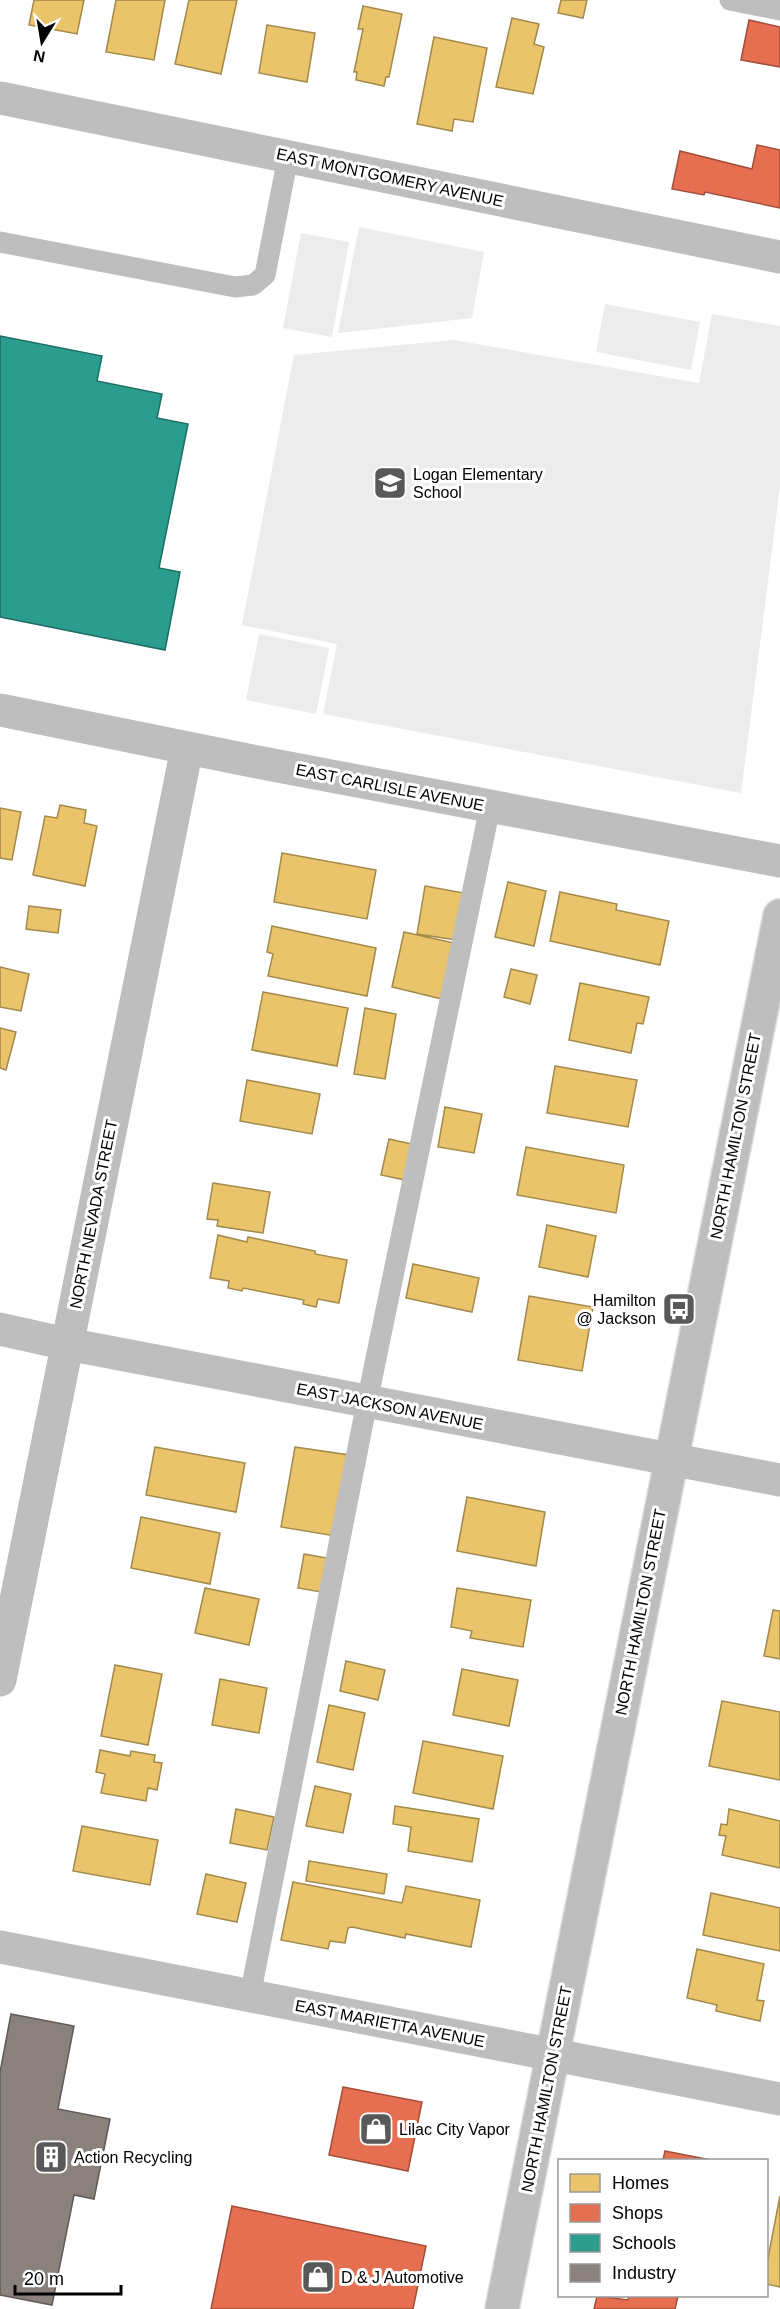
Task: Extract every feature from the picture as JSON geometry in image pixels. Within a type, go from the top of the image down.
[{"type":"street","name":"EAST MONTGOMERY AVENUE","points":[[0,98],[780,257]]},
{"type":"street","name":"EAST CARLISLE AVENUE","points":[[0,710],[490,807],[780,861]]},
{"type":"street","name":"NORTH NEVADA STREET","points":[[0,1680],[187,748]]},
{"type":"street","name":"NORTH HAMILTON STREET","points":[[502,2309],[780,916]]},
{"type":"street","name":"EAST JACKSON AVENUE","points":[[0,1329],[67,1344],[780,1480]]},
{"type":"street","name":"EAST MARIETTA AVENUE","points":[[0,1947],[780,2099]]},
{"type":"lane","points":[[730,0],[780,10]]},
{"type":"lane","points":[[0,242],[235,287],[253,285],[265,275],[288,157]]},
{"type":"lane","points":[[250,1996],[367,1402],[490,807]]},
{"type":"shaded area","points":[[359,227],[484,252],[472,318],[338,333]]},
{"type":"shaded area","points":[[301,233],[349,242],[332,337],[283,328]]},
{"type":"shaded area","points":[[605,304],[700,322],[691,370],[596,352]]},
{"type":"shaded area","points":[[712,314],[780,326],[780,487],[741,793],[323,714],[337,644],[242,625],[294,355],[454,340],[699,383]]},
{"type":"shaded area","points":[[259,634],[329,648],[316,714],[246,700]]},
{"type":"building: Homes","points":[[34,0],[84,0],[77,34],[29,25]]},
{"type":"building: Homes","points":[[116,0],[165,0],[154,60],[106,52]]},
{"type":"building: Homes","points":[[189,0],[237,0],[221,74],[175,64]]},
{"type":"building: Homes","points":[[561,0],[587,0],[583,18],[558,13]]},
{"type":"building: Homes","points":[[363,6],[402,14],[389,77],[386,77],[384,86],[356,80],[357,72],[354,72],[363,29],[358,29]]},
{"type":"building: Homes","points":[[512,18],[539,24],[534,44],[544,47],[533,94],[496,87]]},
{"type":"building: Homes","points":[[267,25],[315,33],[307,82],[259,73]]},
{"type":"building: Homes","points":[[434,37],[487,48],[473,122],[454,119],[452,131],[417,124]]},
{"type":"building: Homes","points":[[60,805],[86,810],[84,823],[97,826],[85,886],[33,875],[45,816],[57,818]]},
{"type":"building: Homes","points":[[0,808],[21,812],[12,860],[0,858]]},
{"type":"building: Homes","points":[[282,853],[376,870],[367,919],[274,902]]},
{"type":"building: Homes","points":[[508,882],[546,891],[534,946],[495,937]]},
{"type":"building: Homes","points":[[425,886],[464,893],[456,940],[417,934]]},
{"type":"building: Homes","points":[[560,892],[617,904],[616,910],[669,921],[660,965],[550,941]]},
{"type":"building: Homes","points":[[29,906],[61,910],[58,933],[26,929]]},
{"type":"building: Homes","points":[[272,926],[376,948],[367,996],[268,976],[273,954],[267,952]]},
{"type":"building: Homes","points":[[404,932],[454,943],[442,999],[392,987]]},
{"type":"building: Homes","points":[[0,967],[29,974],[21,1011],[0,1007]]},
{"type":"building: Homes","points":[[511,969],[537,975],[530,1004],[504,997]]},
{"type":"building: Homes","points":[[580,983],[649,997],[643,1024],[637,1023],[631,1053],[569,1040]]},
{"type":"building: Homes","points":[[263,992],[348,1008],[337,1066],[252,1050]]},
{"type":"building: Homes","points":[[365,1008],[396,1014],[385,1079],[354,1074]]},
{"type":"building: Homes","points":[[0,1028],[16,1032],[6,1070],[0,1068]]},
{"type":"building: Homes","points":[[555,1066],[637,1080],[628,1127],[547,1113]]},
{"type":"building: Homes","points":[[247,1080],[320,1094],[312,1134],[240,1121]]},
{"type":"building: Homes","points":[[445,1107],[482,1114],[474,1153],[438,1147]]},
{"type":"building: Homes","points":[[389,1139],[412,1144],[405,1180],[381,1175]]},
{"type":"building: Homes","points":[[526,1147],[624,1165],[616,1213],[517,1195]]},
{"type":"building: Homes","points":[[213,1183],[270,1192],[263,1233],[217,1226],[218,1220],[207,1219]]},
{"type":"building: Homes","points":[[547,1225],[596,1236],[588,1277],[539,1267]]},
{"type":"building: Homes","points":[[218,1235],[247,1242],[248,1237],[347,1260],[339,1303],[318,1299],[316,1307],[303,1304],[304,1300],[243,1288],[242,1291],[228,1288],[229,1281],[210,1278]]},
{"type":"building: Homes","points":[[413,1264],[479,1278],[472,1312],[406,1298]]},
{"type":"building: Homes","points":[[529,1296],[593,1307],[582,1371],[518,1360]]},
{"type":"building: Homes","points":[[155,1447],[245,1463],[236,1512],[146,1495]]},
{"type":"building: Homes","points":[[295,1447],[349,1455],[335,1536],[281,1527]]},
{"type":"building: Homes","points":[[467,1497],[545,1512],[536,1566],[457,1551]]},
{"type":"building: Homes","points":[[141,1517],[220,1533],[210,1584],[131,1568]]},
{"type":"building: Homes","points":[[304,1554],[327,1558],[321,1592],[298,1588]]},
{"type":"building: Homes","points":[[205,1588],[259,1599],[249,1645],[195,1633]]},
{"type":"building: Homes","points":[[457,1588],[531,1600],[523,1647],[470,1638],[472,1631],[451,1627]]},
{"type":"building: Homes","points":[[773,1610],[780,1611],[780,1659],[764,1656]]},
{"type":"building: Homes","points":[[346,1661],[385,1670],[378,1700],[340,1691]]},
{"type":"building: Homes","points":[[115,1665],[162,1674],[148,1745],[101,1736]]},
{"type":"building: Homes","points":[[462,1669],[518,1680],[509,1726],[453,1715]]},
{"type":"building: Homes","points":[[220,1679],[267,1688],[259,1733],[212,1725]]},
{"type":"building: Homes","points":[[722,1701],[780,1712],[780,1780],[709,1766]]},
{"type":"building: Homes","points":[[329,1705],[365,1713],[353,1770],[317,1762]]},
{"type":"building: Homes","points":[[423,1741],[503,1756],[493,1809],[413,1793]]},
{"type":"building: Homes","points":[[100,1750],[130,1756],[131,1751],[155,1755],[154,1762],[162,1763],[157,1790],[148,1788],[146,1801],[101,1793],[105,1774],[96,1772]]},
{"type":"building: Homes","points":[[315,1786],[351,1794],[343,1833],[306,1826]]},
{"type":"building: Homes","points":[[395,1806],[479,1819],[472,1862],[408,1851],[411,1827],[393,1824]]},
{"type":"building: Homes","points":[[236,1809],[274,1817],[267,1850],[230,1843]]},
{"type":"building: Homes","points":[[729,1809],[780,1821],[780,1868],[722,1855],[726,1836],[719,1835],[721,1824],[727,1825]]},
{"type":"building: Homes","points":[[82,1826],[158,1840],[150,1885],[73,1871]]},
{"type":"building: Homes","points":[[309,1861],[387,1874],[384,1894],[306,1881]]},
{"type":"building: Homes","points":[[206,1874],[246,1883],[237,1922],[197,1914]]},
{"type":"building: Homes","points":[[293,1882],[402,1903],[406,1886],[480,1900],[471,1947],[406,1934],[405,1938],[352,1927],[348,1928],[345,1943],[330,1941],[328,1949],[281,1940]]},
{"type":"building: Homes","points":[[711,1893],[780,1908],[780,1951],[703,1935]]},
{"type":"building: Homes","points":[[697,1949],[764,1964],[757,2000],[764,2001],[760,2021],[716,2011],[717,2005],[687,1998]]},
{"type":"building: Homes","points":[[780,2196],[780,2287],[768,2284],[768,2258]]},
{"type":"building: Shops","points":[[749,20],[780,27],[780,67],[741,60]]},
{"type":"building: Shops","points":[[757,145],[780,150],[780,208],[705,192],[704,195],[672,189],[680,151],[752,169]]},
{"type":"building: Shops","name":"Lilac City Vapor","points":[[343,2087],[422,2102],[408,2171],[329,2155]]},
{"type":"building: Shops","points":[[665,2151],[706,2159],[663,2159]]},
{"type":"building: Shops","name":"D & J Automotive","points":[[232,2206],[426,2246],[413,2309],[211,2309]]},
{"type":"building: Shops","points":[[597,2297],[628,2300],[629,2297],[678,2297],[675,2309],[594,2309]]},
{"type":"building: Schools","points":[[0,336],[102,356],[97,381],[162,394],[157,418],[188,424],[159,568],[180,572],[165,650],[0,617]]},
{"type":"building: Industry","name":"Action Recycling","points":[[11,2014],[74,2026],[58,2109],[110,2119],[94,2199],[74,2195],[52,2305],[0,2295],[0,2072]]},
{"type":"place","name":"Logan Elementary School","points":[[390,483]]},
{"type":"place","name":"Hamilton @ Jackson","points":[[679,1309]]},
{"type":"place","name":"Lilac City Vapor","points":[[376,2129]]},
{"type":"place","name":"Action Recycling","points":[[51,2157]]},
{"type":"place","name":"D & J Automotive","points":[[318,2277]]}]
